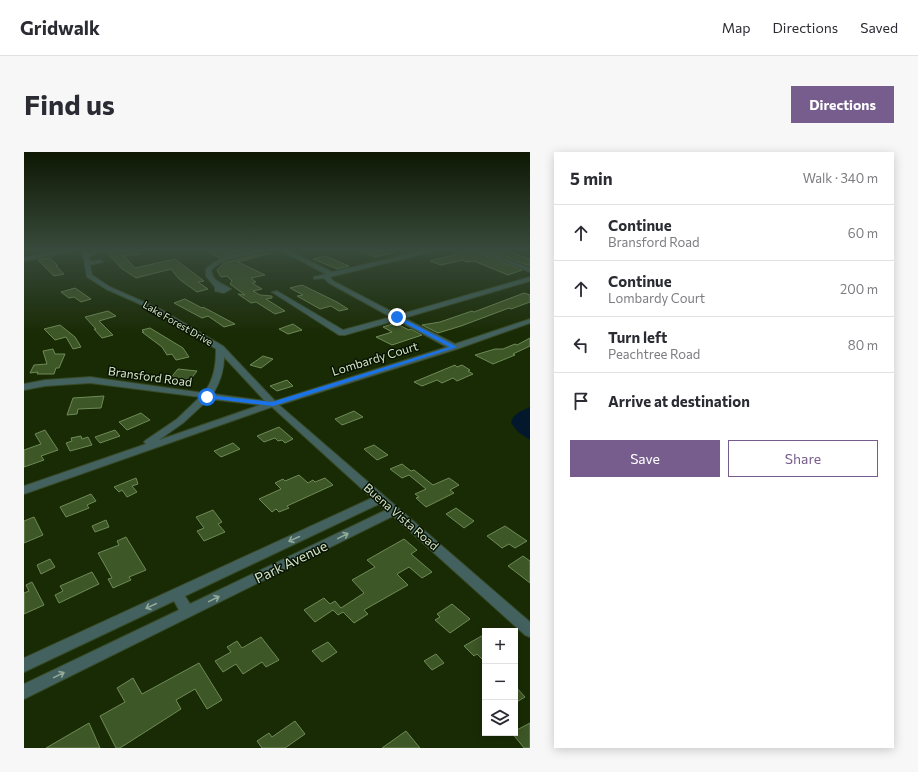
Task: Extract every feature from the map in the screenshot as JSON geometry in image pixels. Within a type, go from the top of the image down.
[{"type":"street","name":"Lake Forest Drive","points":[[24,490],[273,404],[220,348],[160,311],[108,288],[92,278]]},
{"type":"street","points":[[210,278],[219,287]]},
{"type":"street","points":[[326,278],[331,282],[454,347]]},
{"type":"street","points":[[275,292],[342,333],[530,279]]},
{"type":"street","name":"Lombardy Court","points":[[273,404],[454,347],[530,321]]},
{"type":"street","name":"Lake Forest Drive","points":[[128,454],[169,430],[207,397],[219,372],[220,348]]},
{"type":"street","name":"Bransford Road","points":[[24,388],[45,383],[90,380],[207,397],[273,404]]},
{"type":"street","name":"Buena Vista Road","points":[[273,404],[530,631]]},
{"type":"street","name":"Park Avenue","points":[[24,665],[380,498]]},
{"type":"street","name":"Park Avenue","points":[[24,692],[394,511]]},
{"type":"street","points":[[176,594],[188,612]]},
{"type":"water","points":[[530,407],[530,440],[518,432],[511,423],[516,415]]},
{"type":"building","points":[[178,278],[200,278],[204,281],[198,282],[208,289],[197,292]]},
{"type":"building","points":[[229,278],[252,278],[256,282],[252,283],[262,289],[253,291],[260,295],[272,296],[272,298],[266,299],[285,311],[275,314],[256,302],[251,303],[238,294],[245,295],[230,284],[232,281]]},
{"type":"building","points":[[302,285],[348,309],[339,311],[331,306],[320,309],[297,296],[303,295],[290,288]]},
{"type":"building","points":[[75,288],[91,299],[81,302],[74,297],[69,298],[61,292]]},
{"type":"building","points":[[524,293],[530,295],[530,302],[511,309],[509,308],[461,326],[438,333],[422,325],[440,322],[472,311],[474,312]]},
{"type":"building","points":[[185,299],[235,324],[224,327],[208,316],[202,318],[174,303]]},
{"type":"building","points":[[108,311],[116,316],[99,321],[113,335],[102,338],[85,317]]},
{"type":"building","points":[[395,323],[422,335],[392,345],[376,337],[392,332],[383,327]]},
{"type":"building","points":[[293,324],[302,330],[288,334],[279,329]]},
{"type":"building","points":[[60,325],[75,337],[81,347],[73,349],[66,337],[55,340],[44,329]]},
{"type":"building","points":[[150,328],[183,348],[189,357],[176,360],[172,354],[167,355],[162,347],[142,332],[144,332],[142,330]]},
{"type":"building","points":[[530,338],[530,346],[513,354],[515,355],[493,364],[475,355],[495,349],[503,349],[515,344],[517,345]]},
{"type":"building","points":[[53,349],[55,354],[65,354],[59,368],[56,368],[54,374],[37,374],[38,372],[30,373],[34,365],[47,364],[43,351]]},
{"type":"building","points":[[263,356],[273,359],[261,368],[250,365]]},
{"type":"building","points":[[455,365],[457,367],[462,365],[473,374],[457,381],[453,378],[442,383],[437,380],[422,386],[414,382]]},
{"type":"building","points":[[178,369],[197,371],[187,384],[168,381]]},
{"type":"building","points":[[287,380],[293,386],[277,391],[270,386]]},
{"type":"building","points":[[104,396],[101,408],[78,409],[77,414],[67,415],[73,398]]},
{"type":"building","points":[[354,411],[363,417],[342,425],[335,419]]},
{"type":"building","points":[[141,413],[150,420],[127,430],[119,422]]},
{"type":"building","points":[[279,427],[293,439],[285,443],[282,440],[278,441],[275,438],[264,442],[257,436]]},
{"type":"building","points":[[45,430],[58,450],[41,456],[44,460],[24,467],[24,450],[41,444],[35,434]]},
{"type":"building","points":[[115,430],[120,436],[100,443],[95,437]]},
{"type":"building","points":[[81,436],[82,439],[88,437],[92,445],[70,451],[66,443],[72,441],[71,438]]},
{"type":"building","points":[[233,443],[240,449],[221,457],[214,451]]},
{"type":"building","points":[[374,445],[388,455],[377,460],[364,449]]},
{"type":"building","points":[[402,464],[411,471],[414,470],[433,485],[449,478],[459,485],[450,490],[454,493],[426,507],[416,498],[419,497],[415,494],[426,489],[409,475],[402,478],[390,469]]},
{"type":"building","points":[[299,475],[308,483],[313,480],[315,482],[325,478],[333,485],[287,506],[289,508],[279,512],[276,509],[272,512],[259,499],[281,489],[275,483],[283,479],[285,481]]},
{"type":"building","points":[[136,478],[138,484],[132,486],[137,492],[127,497],[122,490],[119,492],[114,487]]},
{"type":"building","points":[[91,494],[96,501],[87,505],[89,508],[66,517],[60,507]]},
{"type":"building","points":[[456,508],[474,521],[464,528],[446,514]]},
{"type":"building","points":[[213,510],[222,522],[218,524],[225,532],[204,541],[197,531],[204,528],[196,517]]},
{"type":"building","points":[[34,517],[43,535],[24,543],[24,521]]},
{"type":"building","points":[[106,520],[109,527],[95,532],[92,526]]},
{"type":"building","points":[[505,526],[527,541],[515,548],[509,544],[502,548],[487,536]]},
{"type":"building","points":[[126,537],[146,570],[129,577],[131,580],[113,588],[108,579],[112,578],[98,553],[119,545],[117,541]]},
{"type":"building","points":[[404,539],[417,550],[411,554],[432,572],[422,578],[409,567],[397,574],[408,585],[364,610],[368,614],[354,623],[343,612],[338,615],[333,610],[315,622],[304,610],[324,598],[330,604],[335,601],[341,608],[364,593],[352,580],[375,567],[367,560]]},
{"type":"building","points":[[523,556],[530,561],[530,583],[508,566]]},
{"type":"building","points":[[50,559],[55,567],[41,574],[37,565]]},
{"type":"building","points":[[92,572],[99,584],[59,603],[55,595],[63,591],[60,586]]},
{"type":"building","points":[[32,582],[44,605],[24,614],[24,593],[29,591],[26,585]]},
{"type":"building","points":[[452,604],[470,619],[450,633],[435,620],[440,617],[437,614]]},
{"type":"building","points":[[482,636],[482,659],[477,654],[474,656],[464,646]]},
{"type":"building","points":[[261,637],[279,660],[266,667],[262,662],[243,674],[236,664],[223,672],[215,661],[231,652],[227,647],[237,641],[242,648]]},
{"type":"building","points":[[328,642],[337,652],[322,662],[312,651]]},
{"type":"building","points":[[436,654],[444,663],[432,670],[424,661]]},
{"type":"building","points":[[199,663],[222,700],[207,709],[195,689],[176,700],[181,709],[120,748],[116,748],[100,716],[125,702],[117,688],[133,678],[142,694]]},
{"type":"building","points":[[518,689],[525,697],[518,701]]},
{"type":"building","points":[[295,721],[305,734],[285,748],[262,748],[257,741],[269,733],[272,737]]},
{"type":"building","points":[[89,723],[100,748],[46,748]]},
{"type":"building","points":[[530,723],[530,748],[524,748],[514,736],[518,736],[518,729]]},
{"type":"building","points":[[406,731],[420,748],[382,748]]},
{"type":"route","points":[[207,397],[273,404],[454,347],[397,317]]}]
